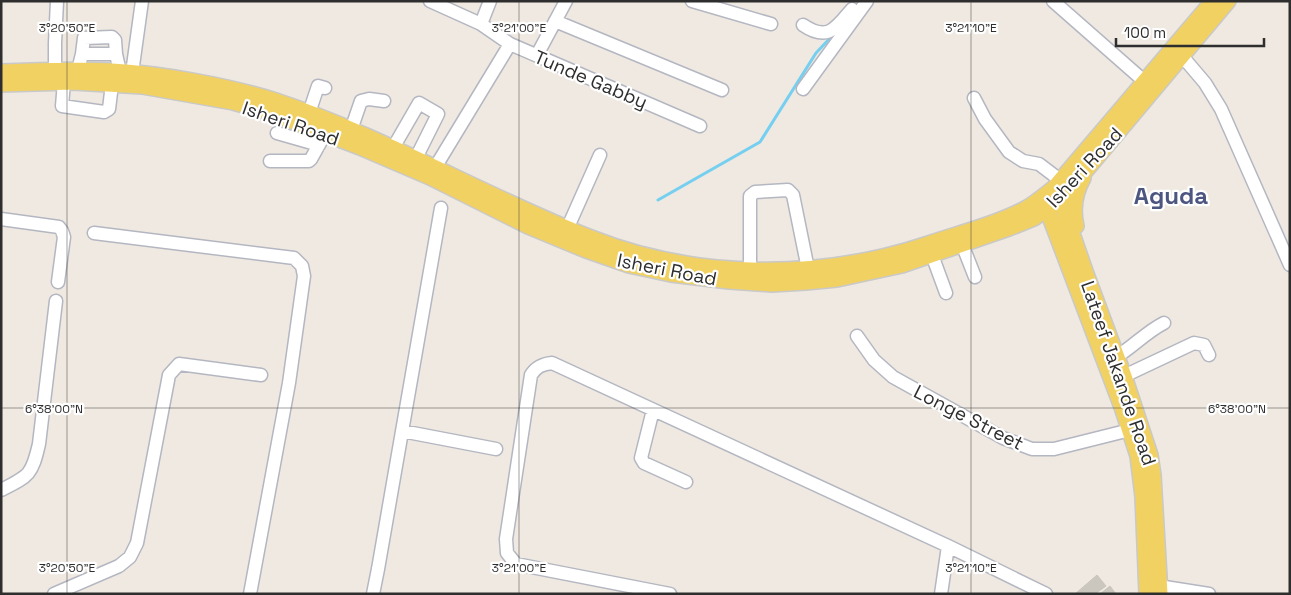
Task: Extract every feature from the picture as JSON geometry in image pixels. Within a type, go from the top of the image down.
[{"type":"main road","name":"Isheri Road","points":[[1,72],[59,76],[121,76],[142,86],[309,113],[436,166],[591,238],[633,252],[711,267],[750,270],[808,269],[868,261],[899,254],[1005,218],[1053,194],[1090,165],[1228,1]]},
{"type":"main road","name":"Isheri Road","points":[[1,84],[59,76],[78,70],[237,90],[272,106],[322,140],[360,147],[421,174],[528,226],[629,265],[672,274],[729,281],[772,284],[806,282],[872,273],[902,265],[1034,218],[1144,81],[1211,2]]},
{"type":"main road","points":[[1086,274],[1074,214],[1074,201],[1090,165]]},
{"type":"main road","name":"Lateef Jakande Road","points":[[1053,194],[1086,274],[1124,376],[1150,455],[1152,468],[1153,589]]},
{"type":"main road","name":"Lateef Jakande Road","points":[[1053,194],[1138,456],[1153,589]]},
{"type":"street","points":[[57,1],[55,43],[62,106],[104,112],[109,109],[121,76],[142,1]]},
{"type":"street","name":"Tunde Gabby","points":[[430,1],[481,24],[510,44],[700,126]]},
{"type":"street","points":[[481,24],[490,1]]},
{"type":"street","points":[[537,55],[566,1]]},
{"type":"street","points":[[692,1],[771,24]]},
{"type":"street","points":[[803,25],[814,32],[830,32],[838,26],[858,1]]},
{"type":"street","points":[[803,89],[867,1]]},
{"type":"street","points":[[1053,1],[1144,81]]},
{"type":"street","points":[[555,21],[722,90]]},
{"type":"street","points":[[78,70],[84,38],[114,38],[121,76]]},
{"type":"street","points":[[436,166],[510,44]]},
{"type":"street","points":[[1182,56],[1205,83],[1221,109],[1290,265]]},
{"type":"street","points":[[309,113],[318,86],[325,88]]},
{"type":"street","points":[[974,98],[985,119],[1009,152],[1023,161],[1038,164],[1053,194]]},
{"type":"street","points":[[351,130],[361,101],[370,99],[384,101]]},
{"type":"street","points":[[393,148],[419,103],[438,114],[416,158]]},
{"type":"street","points":[[270,161],[309,161],[322,140],[277,133]]},
{"type":"street","points":[[568,227],[600,155]]},
{"type":"street","points":[[750,270],[750,196],[756,192],[788,190],[793,195],[808,269]]},
{"type":"street","points":[[373,594],[441,208]]},
{"type":"street","points":[[1,219],[58,227],[62,231],[64,237],[58,282]]},
{"type":"street","points":[[94,233],[294,258],[302,266],[304,276],[289,384],[250,594]]},
{"type":"street","points":[[962,244],[975,277]]},
{"type":"street","points":[[932,255],[946,293]]},
{"type":"street","points":[[1,490],[24,478],[34,464],[39,444],[56,301]]},
{"type":"street","points":[[1116,357],[1126,351],[1150,330],[1164,323]]},
{"type":"street","name":"Longe Street","points":[[857,336],[874,360],[893,377],[1003,438],[1032,449],[1054,449],[1130,430]]},
{"type":"street","points":[[1124,376],[1194,343],[1204,345],[1209,355]]},
{"type":"street","points":[[670,594],[516,564],[507,553],[506,539],[518,454],[531,376],[536,368],[552,363],[948,546],[1046,594]]},
{"type":"street","points":[[54,594],[119,566],[130,557],[136,543],[169,376],[174,369],[179,364],[261,375]]},
{"type":"street","points":[[653,410],[641,458],[644,463],[686,482]]},
{"type":"street","points":[[402,432],[496,449]]},
{"type":"street","points":[[941,594],[948,546]]},
{"type":"street","points":[[1153,589],[1209,594]]},
{"type":"building","points":[[1097,575],[1106,586],[1095,594],[1075,594]]},
{"type":"building","points":[[1110,586],[1116,594],[1100,594]]},
{"type":"waterway","points":[[658,200],[760,142],[816,53],[833,35]]},
{"type":"district","name":"Aguda","points":[[1171,196]]}]
